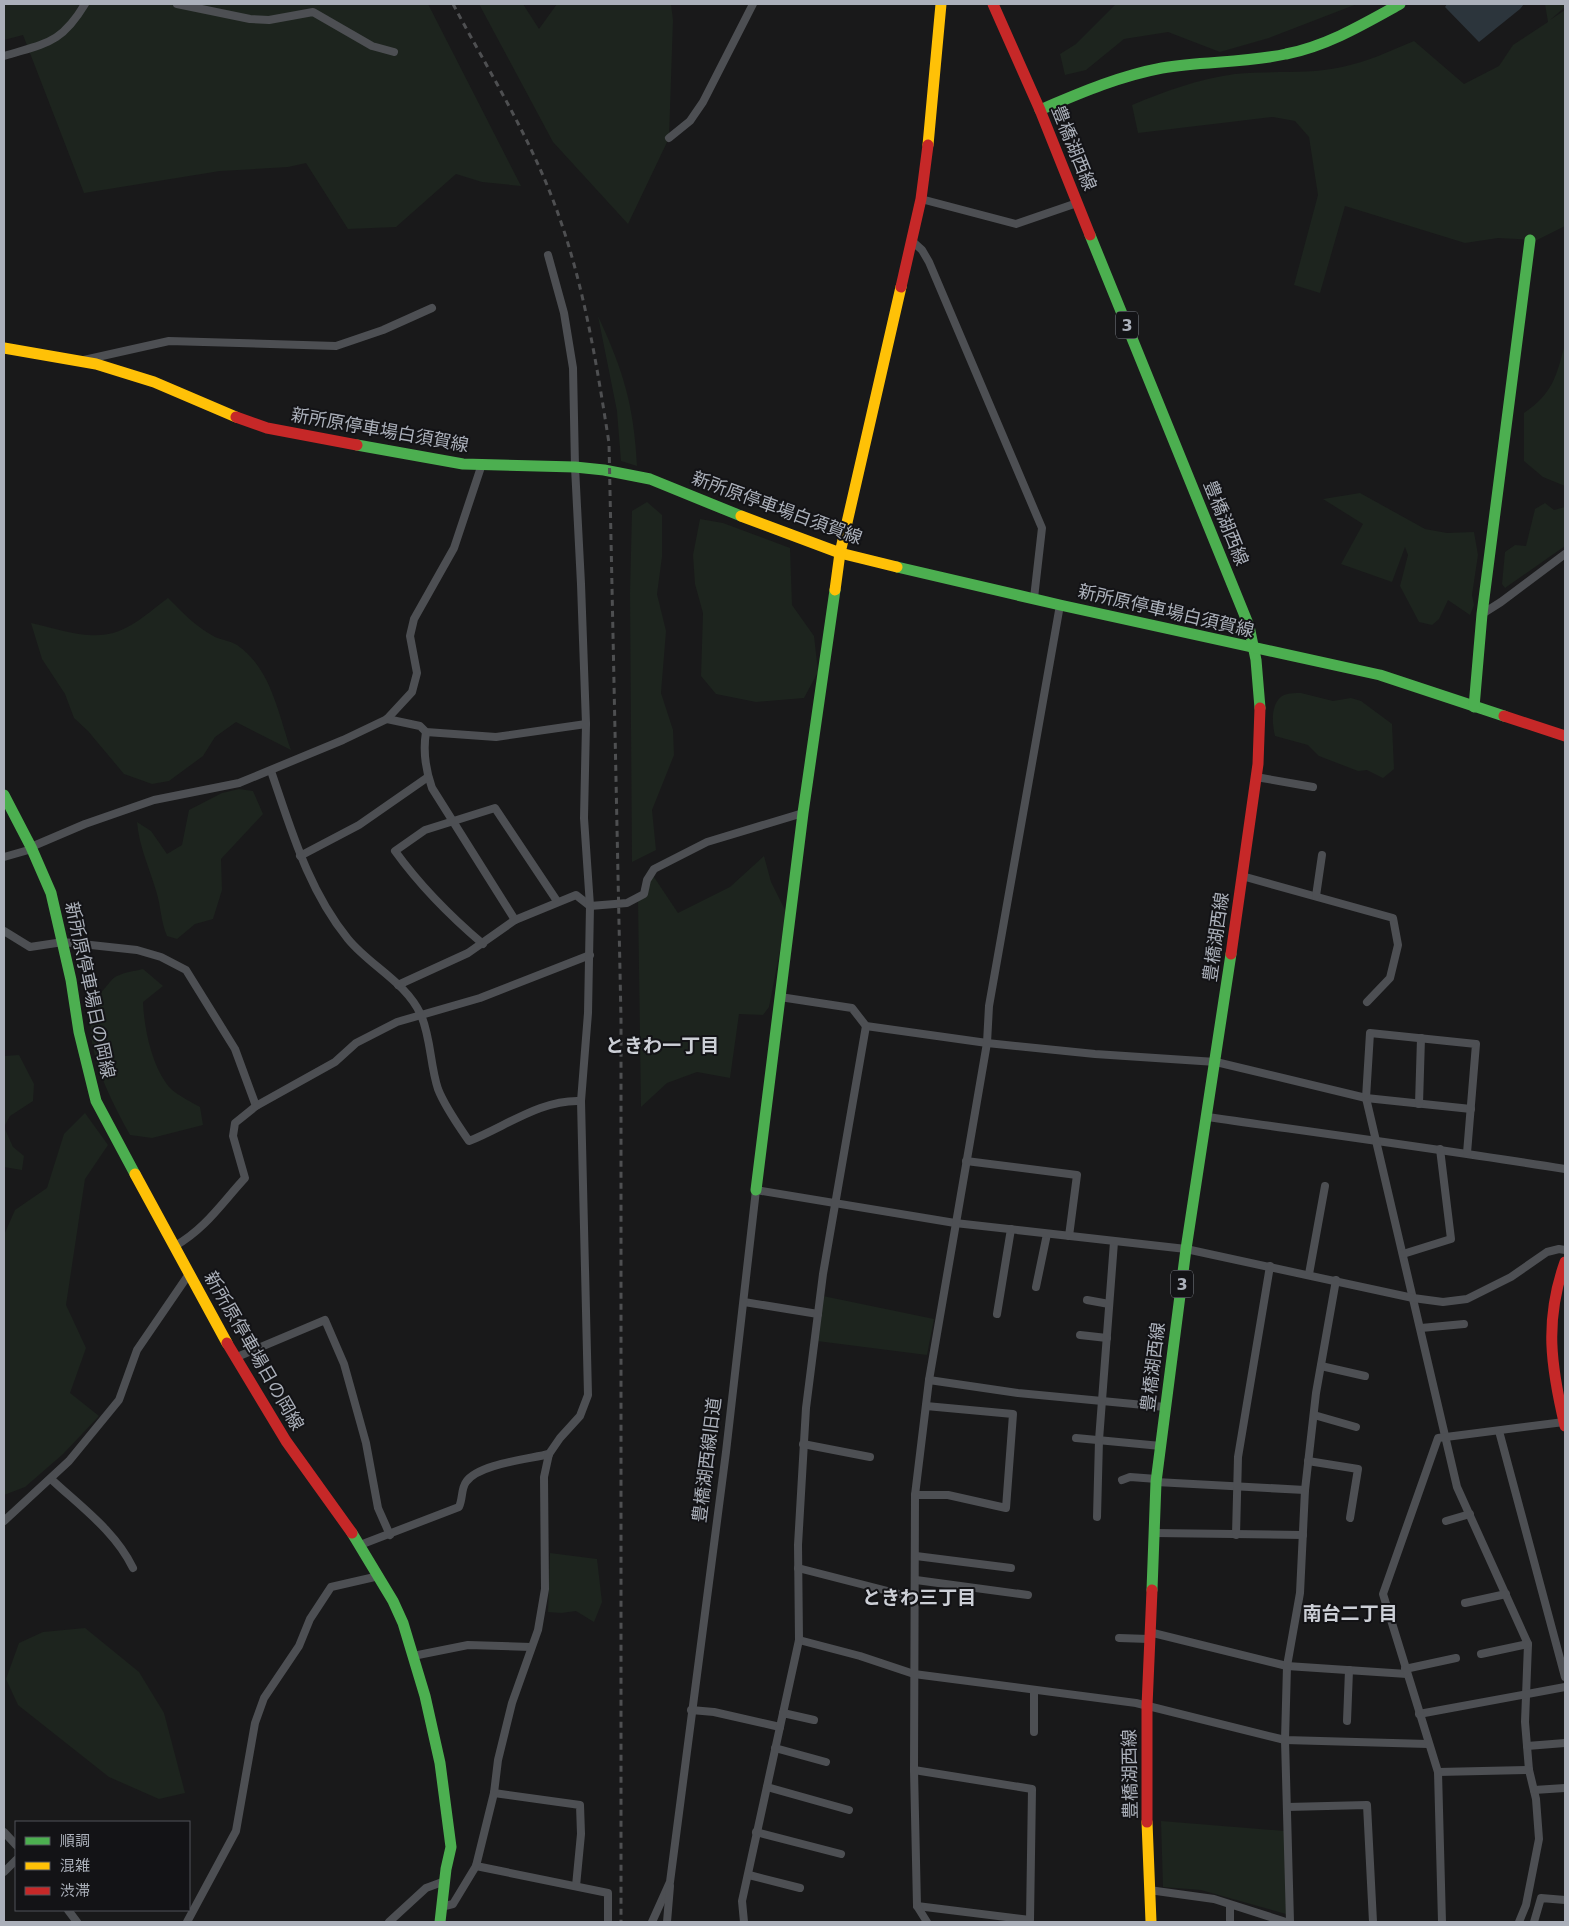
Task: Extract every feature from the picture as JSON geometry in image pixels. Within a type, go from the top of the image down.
[{"type":"main road","name":"豊橋湖西線旧道","points":[[756,1190],[803,813],[840,553],[920,199],[928,144],[941,4]]},
{"type":"main road","name":"豊橋湖西線","points":[[993,4],[1040,110],[1249,626],[1255,649],[1261,717],[1256,777],[1216,1062],[1186,1249],[1156,1481],[1147,1706],[1151,1922]]},
{"type":"main road","points":[[1040,110],[1104,83],[1162,68],[1250,60],[1288,54],[1346,34],[1400,4]]},
{"type":"main road","points":[[1474,707],[1482,614],[1530,240]]},
{"type":"main road","name":"新所原停車場白須賀線","points":[[4,348],[96,364],[154,382],[204,405],[267,428],[463,464],[575,467],[604,470],[650,479],[758,523],[840,553],[1034,598],[1060,606],[1380,675],[1432,689],[1474,707],[1565,736]]},
{"type":"main road","name":"新所原停車場日の岡線","points":[[4,795],[32,848],[51,893],[63,942],[79,1032],[96,1101],[189,1274],[286,1441],[328,1497],[393,1600],[413,1656],[440,1763],[448,1817],[451,1847],[440,1922]]},
{"type":"main road","points":[[1565,1262],[1556,1284],[1550,1313],[1550,1349],[1565,1424]]},
{"type":"street","points":[[4,56],[46,44],[63,34],[85,4]]},
{"type":"street","points":[[177,4],[250,19],[269,20],[313,12],[357,39],[372,46],[394,52]]},
{"type":"street","points":[[669,138],[690,121],[703,102],[753,4]]},
{"type":"street","points":[[920,199],[1016,224],[1078,203]]},
{"type":"street","points":[[912,241],[922,250],[929,262],[1042,528],[1034,598]]},
{"type":"street","points":[[441,1907],[454,1904],[476,1866],[494,1793],[498,1760],[512,1703],[538,1630],[545,1589],[544,1476],[550,1454],[560,1438],[580,1416],[588,1395],[581,1101],[588,1014],[590,955],[590,906],[584,818],[586,724],[575,467],[573,368],[564,313],[548,255]]},
{"type":"street","points":[[77,362],[169,341],[336,346],[382,330],[432,308]]},
{"type":"street","points":[[4,857],[32,848],[85,824],[154,800],[239,783],[387,719],[412,692],[417,673],[410,636],[414,619],[454,548],[482,464]]},
{"type":"street","points":[[1482,614],[1565,554]]},
{"type":"street","points":[[927,1922],[917,1906],[914,1770],[915,1495],[929,1380],[988,1043],[989,1006],[1060,606]]},
{"type":"street","points":[[387,719],[420,726],[426,732],[496,737],[586,724]]},
{"type":"street","points":[[426,732],[428,777],[432,788],[515,920]]},
{"type":"street","points":[[271,770],[300,856],[310,879],[335,922],[364,957],[398,984],[420,1015],[438,1089],[469,1141],[544,1106],[567,1100],[581,1101]]},
{"type":"street","points":[[300,856],[359,825],[428,777]]},
{"type":"street","points":[[1256,777],[1313,787]]},
{"type":"street","points":[[483,944],[448,915],[394,852],[425,830],[495,808],[557,901]]},
{"type":"street","points":[[398,984],[483,944],[515,920],[540,911],[557,901],[576,895],[590,906],[627,903],[644,894],[647,880],[654,868],[707,842],[803,813]]},
{"type":"street","points":[[1316,896],[1322,855]]},
{"type":"street","points":[[1242,876],[1393,918],[1398,945],[1390,978],[1367,1002]]},
{"type":"street","points":[[4,931],[30,947],[63,942],[137,950],[161,957],[186,970],[235,1049],[256,1106]]},
{"type":"street","points":[[175,1246],[195,1235],[245,1178],[233,1136],[235,1123],[256,1106],[335,1062],[356,1043],[397,1022],[480,998],[590,955]]},
{"type":"street","points":[[780,997],[852,1008],[866,1026],[988,1043],[1095,1054],[1216,1062],[1366,1098],[1471,1109]]},
{"type":"street","points":[[744,1922],[742,1901],[799,1640],[798,1568],[803,1444],[818,1314],[866,1026]]},
{"type":"street","points":[[1467,1153],[1476,1044],[1370,1033],[1366,1098],[1378,1142],[1458,1487],[1528,1644],[1527,1746],[1539,1839],[1526,1905],[1519,1922]]},
{"type":"street","points":[[1419,1104],[1421,1038]]},
{"type":"street","points":[[1207,1117],[1378,1142],[1440,1149],[1565,1169]]},
{"type":"street","points":[[1403,1254],[1451,1239],[1440,1149]]},
{"type":"street","points":[[966,1161],[1077,1175],[1069,1236]]},
{"type":"street","points":[[1309,1274],[1325,1186]]},
{"type":"street","points":[[756,1190],[836,1201],[955,1223],[1186,1249],[1309,1274],[1413,1298],[1443,1302],[1467,1299],[1512,1276],[1547,1252],[1559,1249],[1565,1250]]},
{"type":"street","name":"豊橋湖西線旧道","points":[[652,1922],[670,1882],[744,1302],[756,1190]]},
{"type":"street","points":[[997,1314],[1011,1229]]},
{"type":"street","points":[[1036,1287],[1047,1234]]},
{"type":"street","points":[[1096,1517],[1099,1440],[1114,1242]]},
{"type":"street","points":[[1236,1535],[1238,1457],[1270,1266]]},
{"type":"street","points":[[4,1521],[69,1461],[119,1400],[137,1350],[189,1274]]},
{"type":"street","points":[[1290,1922],[1285,1740],[1287,1666],[1300,1593],[1308,1462],[1321,1366],[1336,1280]]},
{"type":"street","points":[[1087,1300],[1110,1304]]},
{"type":"street","points":[[744,1302],[818,1314]]},
{"type":"street","points":[[237,1357],[325,1320],[344,1364],[366,1443],[378,1508],[390,1535]]},
{"type":"street","points":[[1421,1328],[1464,1324]]},
{"type":"street","points":[[1080,1335],[1107,1338]]},
{"type":"street","points":[[1321,1366],[1365,1376]]},
{"type":"street","points":[[929,1380],[1102,1402],[1165,1407]]},
{"type":"street","points":[[915,1495],[948,1495],[1006,1508],[1013,1414],[926,1406]]},
{"type":"street","points":[[1314,1415],[1356,1427]]},
{"type":"street","points":[[1442,1922],[1438,1772],[1383,1594],[1438,1438],[1565,1424]]},
{"type":"street","points":[[1499,1431],[1565,1678]]},
{"type":"street","points":[[1076,1438],[1161,1446]]},
{"type":"street","points":[[803,1444],[870,1457]]},
{"type":"street","points":[[360,1545],[459,1507],[463,1498],[462,1489],[467,1480],[485,1469],[550,1454]]},
{"type":"street","points":[[1308,1462],[1358,1469],[1350,1518]]},
{"type":"street","points":[[1122,1480],[1130,1477],[1156,1481],[1305,1490]]},
{"type":"street","points":[[51,1479],[105,1527],[124,1549],[133,1568]]},
{"type":"street","points":[[1446,1521],[1470,1514]]},
{"type":"street","points":[[1154,1533],[1303,1534]]},
{"type":"street","points":[[916,1556],[1011,1568]]},
{"type":"street","points":[[798,1568],[915,1598]]},
{"type":"street","points":[[187,1922],[236,1831],[255,1723],[264,1698],[299,1646],[310,1619],[331,1587],[379,1576]]},
{"type":"street","points":[[916,1580],[1028,1595]]},
{"type":"street","points":[[1466,1603],[1506,1594]]},
{"type":"street","points":[[1119,1638],[1149,1635],[1287,1666],[1349,1670],[1406,1672],[1456,1658]]},
{"type":"street","points":[[799,1640],[860,1656],[914,1674],[984,1685],[1021,1687],[1034,1691],[1147,1706],[1285,1740],[1428,1744]]},
{"type":"street","points":[[1481,1654],[1528,1644]]},
{"type":"street","points":[[413,1656],[468,1645],[531,1647]]},
{"type":"street","points":[[1347,1721],[1349,1670]]},
{"type":"street","points":[[1420,1714],[1565,1687]]},
{"type":"street","points":[[1034,1691],[1034,1732]]},
{"type":"street","points":[[691,1710],[714,1712],[780,1727]]},
{"type":"street","points":[[783,1713],[814,1720]]},
{"type":"street","points":[[1527,1746],[1565,1743]]},
{"type":"street","points":[[775,1748],[826,1762]]},
{"type":"street","points":[[914,1770],[1032,1789],[1030,1920],[917,1906]]},
{"type":"street","points":[[1438,1772],[1529,1770]]},
{"type":"street","points":[[767,1787],[849,1810]]},
{"type":"street","points":[[1534,1790],[1565,1788]]},
{"type":"street","points":[[494,1793],[580,1806],[581,1834],[576,1886]]},
{"type":"street","points":[[1287,1807],[1367,1805],[1373,1922]]},
{"type":"street","points":[[4,1832],[15,1844]]},
{"type":"street","points":[[756,1832],[841,1854]]},
{"type":"street","points":[[4,1872],[15,1861]]},
{"type":"street","points":[[476,1866],[608,1893],[608,1922]]},
{"type":"street","points":[[749,1875],[800,1888]]},
{"type":"street","points":[[388,1922],[426,1888],[445,1882]]},
{"type":"street","points":[[667,1922],[670,1882]]},
{"type":"street","points":[[1149,1890],[1214,1898],[1230,1906],[1286,1922]]},
{"type":"street","points":[[1534,1922],[1542,1898],[1565,1900]]},
{"type":"street","points":[[1230,1906],[1230,1922]]},
{"type":"street","points":[[69,1911],[77,1922]]},
{"type":"shaded area","points":[[4,4],[428,4],[521,186],[482,182],[456,174],[396,227],[348,229],[306,163],[288,167],[220,171],[84,193],[23,35],[4,40]]},
{"type":"shaded area","points":[[479,4],[523,4],[539,29],[557,4],[671,4],[673,20],[669,138],[628,224],[553,142]]},
{"type":"shaded area","points":[[1116,4],[1357,4],[1269,38],[1220,52],[1168,32],[1124,39],[1086,70],[1065,75],[1060,54],[1076,44]]},
{"type":"shaded area","points":[[1447,4],[1524,4],[1479,42],[1445,7]]},
{"type":"shaded area","points":[[1545,4],[1565,4],[1565,7],[1550,20],[1565,10],[1565,226],[1537,240],[1498,238],[1465,243],[1345,206],[1320,293],[1294,285],[1318,195],[1309,137],[1295,121],[1273,117],[1138,133],[1132,105],[1182,86],[1235,74],[1302,72],[1342,67],[1369,59],[1414,41],[1464,84],[1499,66],[1513,45],[1548,22]]},
{"type":"shaded area","points":[[598,316],[621,371],[626,388],[633,424],[637,466],[621,461],[617,411]]},
{"type":"shaded area","points":[[1565,344],[1565,486],[1543,477],[1524,461],[1524,413],[1534,406],[1552,383]]},
{"type":"shaded area","points":[[1360,493],[1425,529],[1447,533],[1474,532],[1478,555],[1472,595],[1474,605],[1470,615],[1448,600],[1439,619],[1432,625],[1419,622],[1400,586],[1408,555],[1405,547],[1392,582],[1341,564],[1363,524],[1323,499]]},
{"type":"shaded area","points":[[647,502],[662,515],[662,557],[657,594],[666,631],[661,693],[673,730],[674,755],[652,810],[656,850],[632,862],[630,593],[632,511]]},
{"type":"shaded area","points":[[1545,503],[1554,510],[1565,507],[1565,546],[1505,588],[1502,584],[1505,552],[1515,545],[1526,546],[1535,509]]},
{"type":"shaded area","points":[[700,519],[723,523],[790,548],[792,605],[814,636],[818,672],[804,698],[756,702],[716,694],[701,676],[703,613],[695,584],[693,555]]},
{"type":"shaded area","points":[[168,598],[202,629],[215,637],[237,645],[258,666],[272,692],[291,750],[236,722],[215,737],[203,756],[169,781],[152,784],[124,774],[88,731],[74,718],[65,694],[42,659],[31,623],[86,635],[108,634],[132,624]]},
{"type":"shaded area","points":[[1290,693],[1301,693],[1333,701],[1351,698],[1361,701],[1392,724],[1394,769],[1383,778],[1367,770],[1358,771],[1319,756],[1308,745],[1275,736],[1273,714],[1279,698]]},
{"type":"shaded area","points":[[239,789],[253,791],[263,814],[221,859],[222,890],[213,919],[195,924],[177,939],[167,936],[163,926],[157,894],[140,840],[137,822],[151,831],[167,854],[182,845],[189,810],[222,793]]},
{"type":"shaded area","points":[[764,856],[771,882],[787,914],[769,1007],[763,1015],[739,1014],[730,1078],[697,1072],[667,1083],[641,1107],[638,900],[652,874],[678,913],[730,887]]},
{"type":"shaded area","points":[[143,969],[163,986],[143,1002],[152,1055],[169,1087],[200,1107],[203,1125],[152,1138],[130,1135],[104,1083],[92,1042],[91,1023],[95,1005],[104,989],[115,977]]},
{"type":"shaded area","points":[[19,1055],[34,1084],[33,1101],[10,1116],[4,1127],[4,1056]]},
{"type":"shaded area","points":[[85,1113],[108,1145],[85,1179],[66,1305],[86,1348],[70,1393],[99,1416],[63,1454],[25,1487],[4,1495],[4,1235],[15,1210],[47,1188],[64,1134]]},
{"type":"shaded area","points":[[4,1127],[13,1147],[24,1156],[22,1170],[4,1167]]},
{"type":"shaded area","points":[[823,1296],[934,1319],[927,1355],[817,1341]]},
{"type":"shaded area","points":[[550,1553],[597,1559],[602,1602],[594,1622],[576,1611],[548,1612]]},
{"type":"shaded area","points":[[85,1628],[139,1672],[164,1713],[185,1793],[159,1799],[109,1777],[18,1705],[6,1679],[19,1643],[43,1632]]},
{"type":"shaded area","points":[[1161,1821],[1285,1831],[1286,1914],[1201,1890],[1163,1887]]},
{"type":"railway","points":[[453,4],[506,100],[543,175],[553,200],[573,259],[580,289],[599,381],[609,443],[621,1019],[621,1922]]},
{"type":"traffic: fast","points":[[1040,110],[1070,97],[1146,71],[1177,66],[1271,57],[1316,46],[1345,34],[1400,4]]},
{"type":"traffic: fast","points":[[1090,235],[1249,626],[1256,660],[1260,708]]},
{"type":"traffic: fast","points":[[1474,707],[1482,614],[1530,240]]},
{"type":"traffic: fast","points":[[357,445],[463,464],[575,467],[604,470],[650,479],[741,516]]},
{"type":"traffic: fast","points":[[897,567],[1060,605],[1380,675],[1504,716]]},
{"type":"traffic: fast","points":[[756,1190],[803,813],[835,590]]},
{"type":"traffic: fast","points":[[4,795],[31,847],[51,893],[71,980],[79,1032],[96,1101],[135,1174]]},
{"type":"traffic: fast","points":[[1152,1590],[1156,1482],[1186,1249],[1231,954]]},
{"type":"traffic: fast","points":[[352,1533],[393,1601],[403,1623],[425,1696],[440,1763],[451,1847],[446,1869],[440,1922]]},
{"type":"traffic: slow","points":[[928,145],[941,4]]},
{"type":"traffic: slow","points":[[835,590],[840,553],[901,287]]},
{"type":"traffic: slow","points":[[4,348],[96,364],[154,382],[236,417]]},
{"type":"traffic: slow","points":[[741,516],[840,553],[897,567]]},
{"type":"traffic: slow","points":[[135,1174],[227,1343]]},
{"type":"traffic: slow","points":[[1147,1822],[1151,1922]]},
{"type":"traffic: jam","points":[[993,4],[1040,110],[1090,235]]},
{"type":"traffic: jam","points":[[901,287],[921,199],[928,145]]},
{"type":"traffic: jam","points":[[236,417],[267,428],[357,445]]},
{"type":"traffic: jam","points":[[1231,954],[1258,764],[1260,708]]},
{"type":"traffic: jam","points":[[1504,716],[1565,736]]},
{"type":"traffic: jam","points":[[1565,1262],[1558,1284],[1552,1324],[1553,1364],[1565,1426]]},
{"type":"traffic: jam","points":[[227,1343],[286,1441],[352,1533]]},
{"type":"traffic: jam","points":[[1147,1822],[1147,1706],[1152,1590]]},
{"type":"district","name":"ときわ一丁目","points":[[662,1045]]},
{"type":"district","name":"ときわ三丁目","points":[[919,1597]]},
{"type":"district","name":"南台二丁目","points":[[1350,1613]]}]
